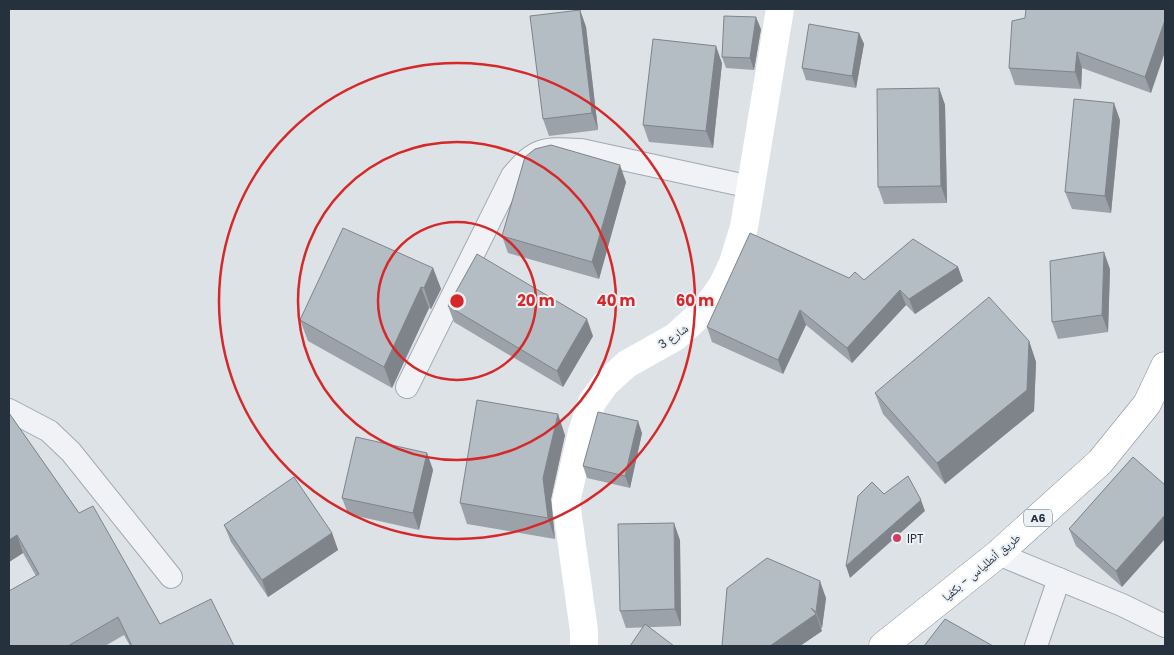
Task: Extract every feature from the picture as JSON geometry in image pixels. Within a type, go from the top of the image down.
[{"type":"main road","name":"شارع 3","points":[[584,646],[584,631],[566,502],[577,450],[592,402],[605,384],[628,364],[675,337],[704,311],[722,286],[733,263],[744,227],[780,9]]},
{"type":"main road","name":"طريق أنطلياس - بكفيا","points":[[883,646],[998,554],[1100,462],[1147,404],[1165,366]]},
{"type":"street","points":[[407,387],[512,176],[533,153],[553,148],[581,150],[751,187]]},
{"type":"street","points":[[9,410],[49,431],[71,452],[171,577]]},
{"type":"street","points":[[998,554],[1122,605],[1165,626]]},
{"type":"street","points":[[1036,646],[1059,579]]},
{"type":"building","points":[[1026,9],[1165,9],[1165,20],[1145,77],[1077,52],[1075,72],[1009,68],[1012,21],[1025,18]]},
{"type":"building","points":[[580,10],[592,113],[543,119],[530,16]]},
{"type":"building","points":[[724,16],[756,17],[750,58],[722,57]]},
{"type":"building","points":[[809,24],[859,33],[852,76],[802,68]]},
{"type":"building","points":[[653,39],[716,46],[706,131],[643,125]]},
{"type":"building","points":[[939,88],[941,186],[878,187],[877,89]]},
{"type":"building","points":[[1074,99],[1114,103],[1105,196],[1065,192]]},
{"type":"building","points":[[551,145],[620,165],[592,262],[502,236],[525,157],[535,149]]},
{"type":"building","points":[[343,228],[433,268],[424,288],[421,287],[384,367],[300,320]]},
{"type":"building","points":[[750,233],[849,278],[855,272],[864,280],[913,239],[958,267],[909,299],[900,290],[847,348],[800,310],[778,360],[707,327]]},
{"type":"building","points":[[1104,252],[1102,315],[1052,322],[1050,261]]},
{"type":"building","points":[[477,254],[587,319],[557,371],[448,306]]},
{"type":"building","points":[[989,297],[1029,341],[1027,390],[937,463],[875,393]]},
{"type":"building","points":[[477,400],[558,414],[543,478],[548,518],[460,503]]},
{"type":"building","points":[[598,412],[638,421],[625,476],[583,466]]},
{"type":"building","points":[[9,413],[79,513],[93,506],[160,624],[211,599],[234,646],[132,646],[118,617],[68,646],[9,646],[9,591],[39,574],[17,535],[9,540]]},
{"type":"building","points":[[356,437],[427,453],[413,513],[342,498]]},
{"type":"building","points":[[1133,457],[1165,485],[1165,515],[1116,571],[1069,529]]},
{"type":"building","points":[[908,476],[921,500],[846,566],[858,496],[872,482],[884,494]]},
{"type":"building","points":[[294,477],[332,533],[262,580],[224,525]]},
{"type":"building","points":[[674,523],[675,609],[620,611],[618,524]]},
{"type":"building","points":[[767,558],[820,581],[816,612],[811,608],[816,614],[770,646],[722,646],[727,588]]},
{"type":"building","points":[[945,619],[993,646],[924,646]]},
{"type":"building","points":[[645,624],[674,646],[630,646]]},
{"type":"place","name":"IPT","points":[[897,538]]}]
